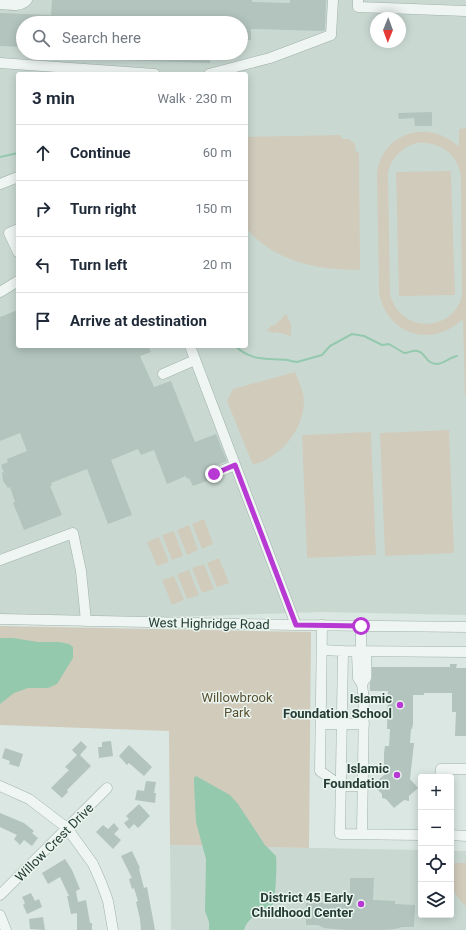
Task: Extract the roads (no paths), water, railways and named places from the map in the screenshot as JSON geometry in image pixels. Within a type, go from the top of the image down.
[{"type":"street","points":[[0,4],[19,5],[27,0]]},
{"type":"street","points":[[218,72],[270,58],[332,35],[333,0]]},
{"type":"street","points":[[358,0],[358,7],[466,11]]},
{"type":"street","points":[[0,63],[127,72]]},
{"type":"street","points":[[0,184],[16,179]]},
{"type":"street","points":[[16,230],[9,233],[16,248]]},
{"type":"street","points":[[0,292],[16,282]]},
{"type":"street","points":[[191,348],[296,625]]},
{"type":"street","points":[[163,374],[195,360]]},
{"type":"street","points":[[214,474],[235,465]]},
{"type":"street","points":[[0,560],[72,534],[82,571],[86,621]]},
{"type":"street","name":"West Highridge Road","points":[[0,619],[466,627]]},
{"type":"street","points":[[322,625],[320,771],[341,786],[363,786]]},
{"type":"street","points":[[361,626],[361,651],[357,654],[358,678],[362,684],[364,701],[362,834]]},
{"type":"street","points":[[322,650],[466,652]]},
{"type":"street","points":[[343,651],[340,834],[418,835]]},
{"type":"street","points":[[321,724],[364,724]]},
{"type":"street","points":[[440,774],[441,769],[466,769]]},
{"type":"street","points":[[0,786],[29,799],[67,828],[90,860],[101,882],[109,906],[113,930]]},
{"type":"street","name":"Willow Crest Drive","points":[[0,895],[107,788]]},
{"type":"street","points":[[454,835],[466,836]]},
{"type":"street","points":[[0,915],[6,930]]},
{"type":"waterway","points":[[0,157],[16,153]]},
{"type":"waterway","points":[[238,348],[254,357],[297,362],[322,355],[330,346],[352,334],[364,336],[382,345],[389,344],[404,353],[414,351],[420,352],[430,362],[437,364],[457,356]]},
{"type":"place","name":"Islamic Foundation School","points":[[400,705]]},
{"type":"place","name":"Islamic Foundation","points":[[397,775]]},
{"type":"place","name":"District 45 Early Childhood Center","points":[[361,904]]},
{"type":"park label","name":"Willowbrook Park","points":[[237,704]]}]
